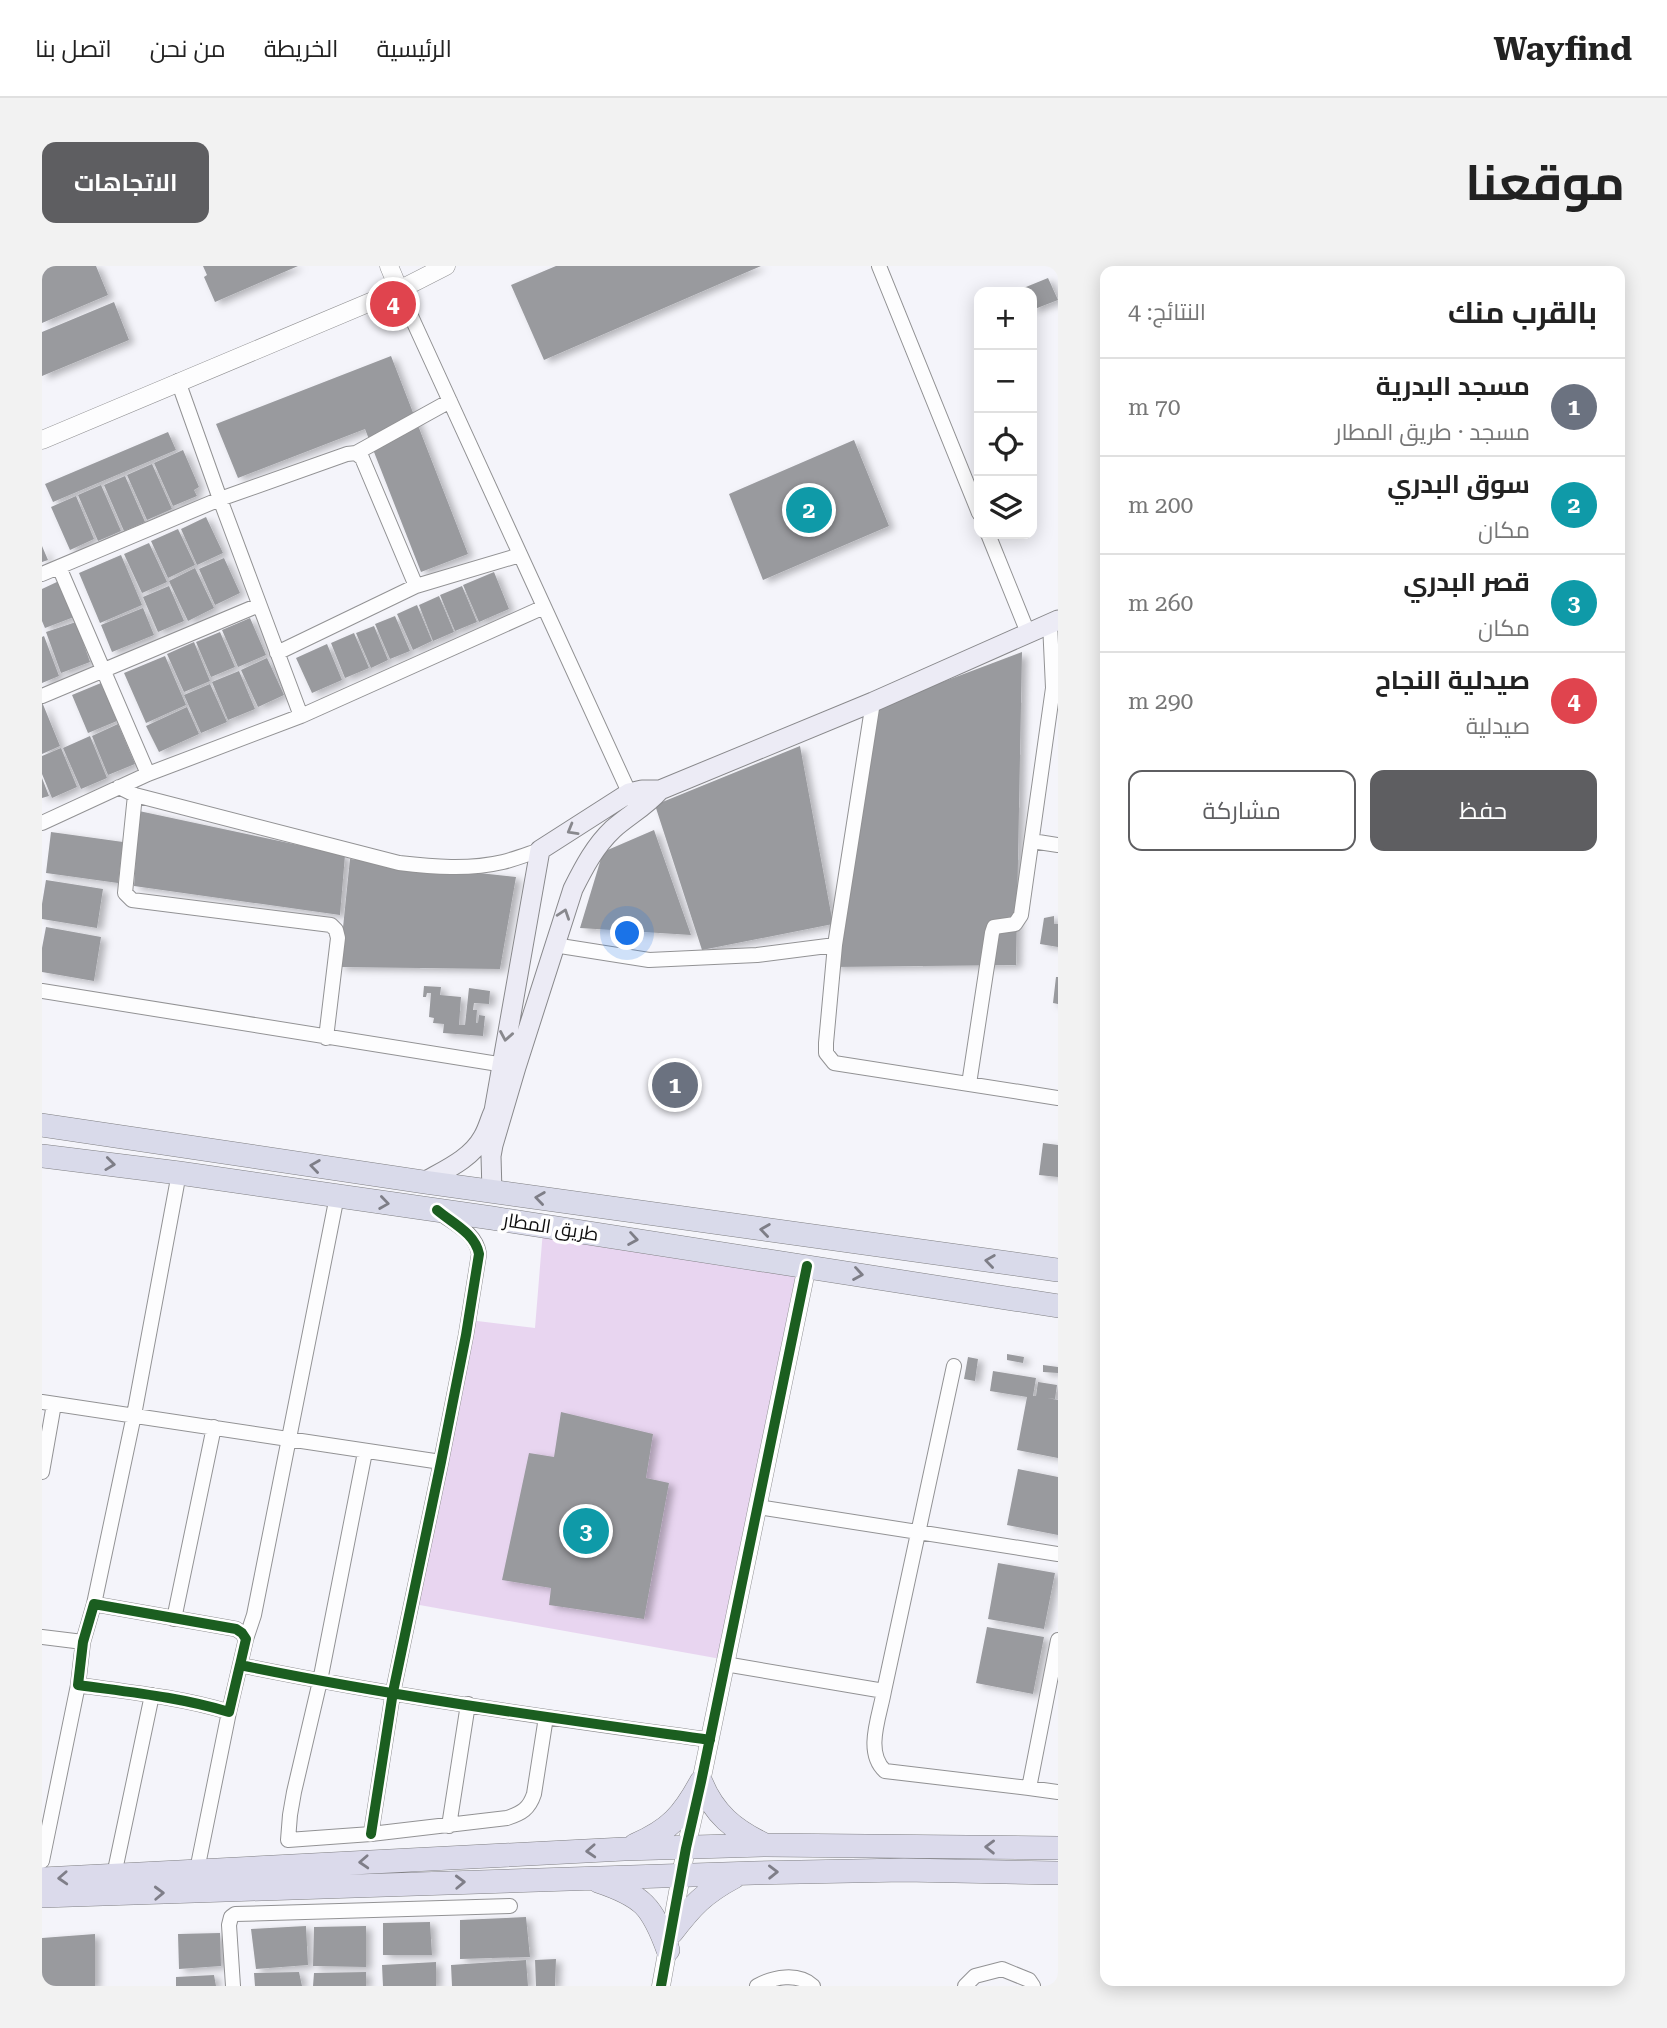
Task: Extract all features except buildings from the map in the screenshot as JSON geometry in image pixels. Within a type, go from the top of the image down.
[{"type":"highway","name":"طريق المطار","points":[[42,1125],[492,1192],[1058,1270]]},
{"type":"highway","name":"طريق المطار","points":[[42,1156],[437,1210],[1058,1306]]},
{"type":"main road","points":[[492,1192],[491,1156],[508,1066],[540,850],[634,802],[648,804],[660,790],[873,702],[1054,622]]},
{"type":"main road","points":[[424,1182],[465,1157],[484,1136],[573,889],[584,866],[634,802]]},
{"type":"main road","points":[[701,1782],[715,1809],[725,1819],[747,1837],[765,1845]]},
{"type":"main road","points":[[624,1849],[664,1830],[676,1821],[701,1782]]},
{"type":"main road","points":[[42,1879],[624,1849],[765,1845],[1058,1848]]},
{"type":"main road","points":[[42,1896],[584,1877],[904,1870],[1058,1873]]},
{"type":"main road","points":[[584,1877],[622,1890],[641,1901],[670,1941],[701,1897],[740,1874]]},
{"type":"street","points":[[389,266],[634,802]]},
{"type":"street","points":[[879,266],[974,501]]},
{"type":"street","points":[[42,440],[399,289],[441,267]]},
{"type":"street","points":[[178,381],[219,499],[301,716]]},
{"type":"street","points":[[42,574],[219,499],[356,453],[450,401]]},
{"type":"street","points":[[356,453],[362,458],[416,586]]},
{"type":"street","points":[[990,539],[1028,633]]},
{"type":"street","points":[[277,653],[416,586],[520,555]]},
{"type":"street","points":[[59,567],[148,774]]},
{"type":"street","points":[[42,696],[259,605]]},
{"type":"street","points":[[42,823],[148,774],[301,716],[544,607]]},
{"type":"street","points":[[969,1084],[992,933],[994,927],[1015,924],[1019,920],[1053,688],[1054,622]]},
{"type":"street","points":[[873,702],[835,945],[826,1053],[834,1063],[1058,1098]]},
{"type":"street","points":[[119,787],[135,794],[399,863],[435,867],[473,866],[504,862],[540,850]]},
{"type":"street","points":[[135,794],[125,892],[132,900],[331,925],[336,930],[338,939],[326,1038]]},
{"type":"street","points":[[1032,841],[1058,845]]},
{"type":"street","points":[[554,945],[649,960],[757,955],[835,945]]},
{"type":"street","points":[[42,991],[508,1066]]},
{"type":"street","points":[[42,1861],[78,1685],[83,1642],[94,1604],[134,1415],[179,1173]]},
{"type":"street","points":[[197,1870],[229,1712],[254,1615],[337,1196]]},
{"type":"street","points":[[371,1835],[393,1692],[466,1335],[479,1254],[470,1235],[437,1210]]},
{"type":"street","points":[[661,1986],[686,1848],[807,1266]]},
{"type":"street","points":[[954,1366],[884,1691],[874,1755],[878,1765],[885,1771],[1058,1792]]},
{"type":"street","points":[[42,1472],[48,1403],[441,1462]]},
{"type":"street","points":[[174,1619],[214,1427]]},
{"type":"street","points":[[284,1866],[294,1792],[320,1681],[365,1452]]},
{"type":"street","points":[[758,1507],[1058,1553]]},
{"type":"street","points":[[94,1604],[236,1629],[246,1639]]},
{"type":"street","points":[[42,1636],[83,1642]]},
{"type":"street","points":[[1029,1788],[1058,1640]]},
{"type":"street","points":[[725,1664],[884,1691]]},
{"type":"street","points":[[240,1665],[320,1681],[710,1740]]},
{"type":"street","points":[[78,1685],[152,1695],[229,1712]]},
{"type":"street","points":[[114,1875],[152,1695]]},
{"type":"street","points":[[449,1826],[468,1704]]},
{"type":"street","points":[[288,1840],[371,1835],[507,1818],[522,1813],[530,1805],[534,1794],[546,1717]]},
{"type":"street","points":[[233,1986],[229,1925],[235,1914],[509,1906]]},
{"type":"street","points":[[965,1986],[975,1976],[1002,1969],[1029,1980],[1033,1986]]},
{"type":"street","points":[[757,1986],[781,1977],[807,1981],[813,1986]]},
{"type":"shaded area","points":[[543,1230],[804,1269],[721,1659],[414,1604],[469,1320],[535,1328]]},
{"type":"cycle path","points":[[371,1834],[393,1692],[466,1335],[479,1254],[468,1234],[437,1210]]},
{"type":"cycle path","points":[[661,1986],[686,1848],[807,1266]]},
{"type":"cycle path","points":[[240,1665],[229,1712],[173,1699],[78,1685],[83,1642],[94,1604],[236,1629],[246,1639],[240,1665],[415,1697],[710,1740]]},
{"type":"place","name":"صيدلية النجاح","points":[[393,304]]},
{"type":"place","name":"سوق البدري","points":[[809,510]]},
{"type":"place","name":"مسجد البدرية","points":[[675,1085]]},
{"type":"place","name":"قصر البدري","points":[[586,1531]]}]
